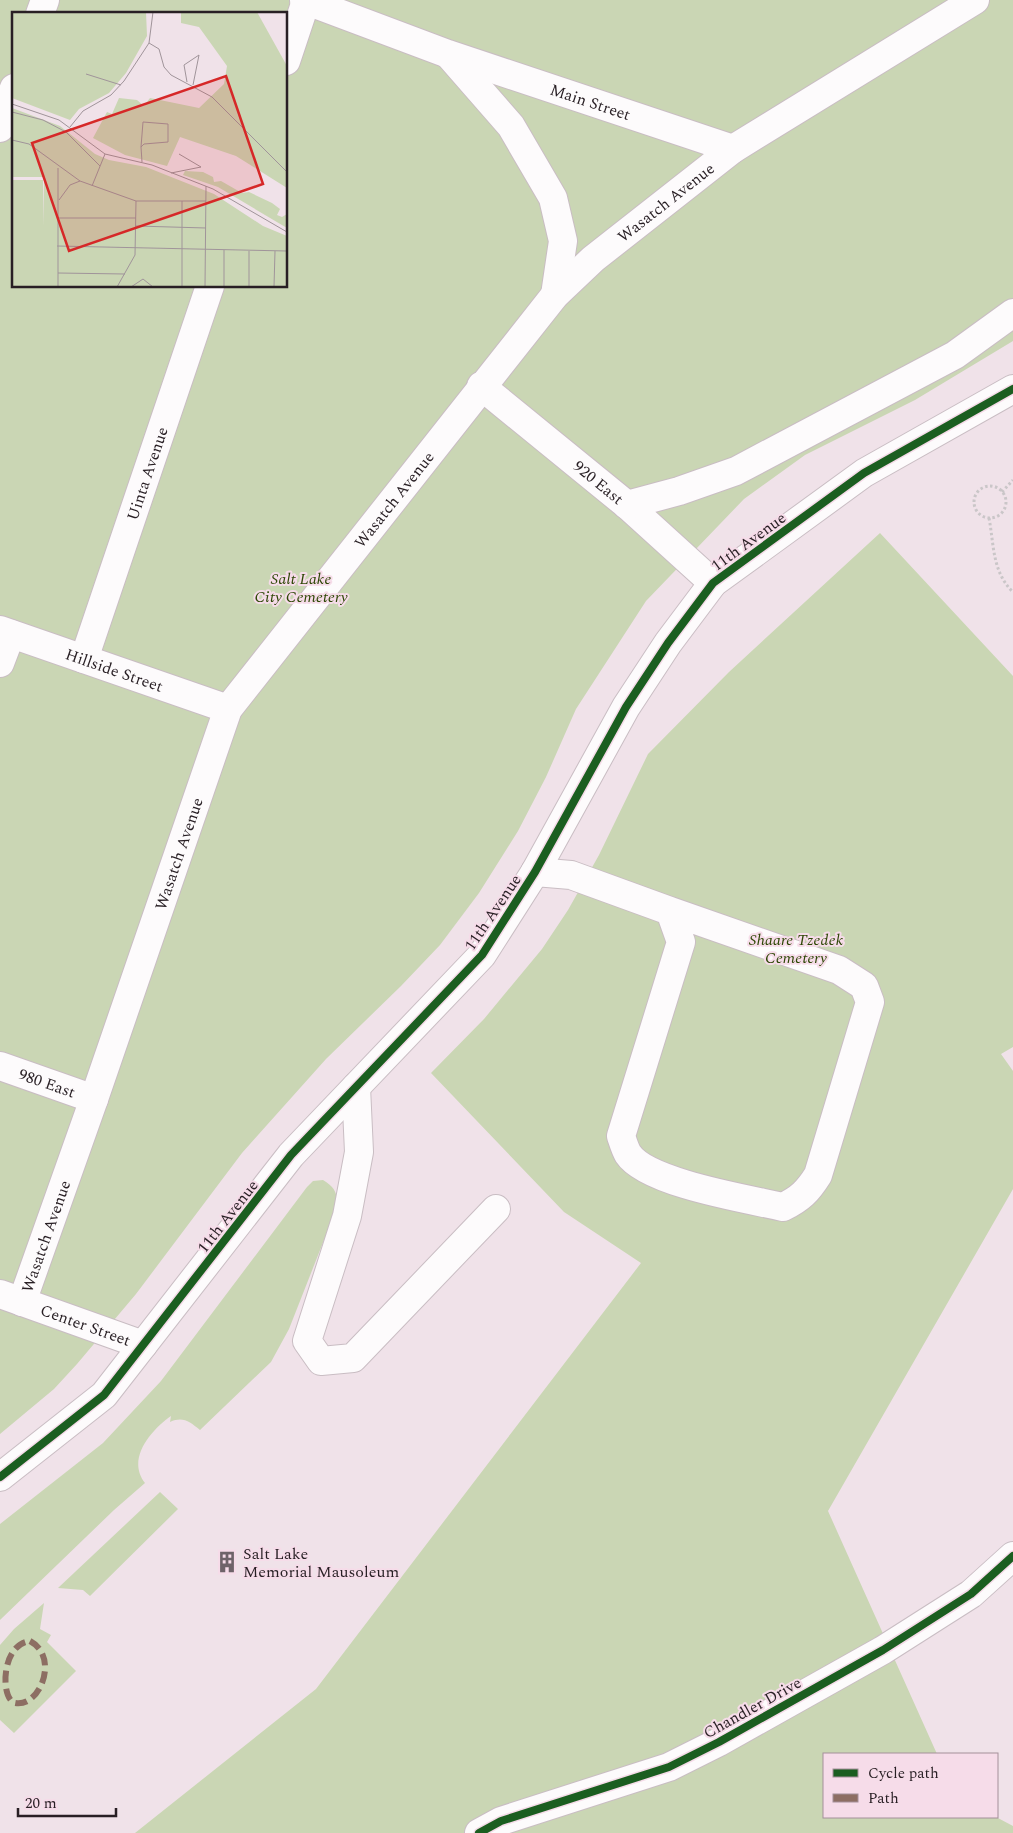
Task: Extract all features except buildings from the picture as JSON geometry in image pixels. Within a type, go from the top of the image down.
[{"type":"street","points":[[41,12],[45,0]]},
{"type":"street","points":[[288,55],[305,0]]},
{"type":"street","name":"Main Street","points":[[305,0],[448,54],[733,150]]},
{"type":"street","name":"Wasatch Avenue","points":[[11,1298],[94,1099],[228,709],[481,386],[555,295],[593,259],[733,150],[975,0]]},
{"type":"street","name":"Main Street","points":[[448,54],[511,126],[552,198],[563,241],[555,295]]},
{"type":"street","points":[[0,128],[12,94]]},
{"type":"street","name":"Uinta Avenue","points":[[84,659],[209,288]]},
{"type":"street","points":[[627,505],[679,491],[736,471],[955,355],[1013,314]]},
{"type":"street","name":"920 East","points":[[481,386],[627,505],[713,583]]},
{"type":"street","name":"11th Avenue","points":[[0,1477],[104,1395],[292,1155],[482,955],[535,872],[626,707],[668,643],[713,583],[864,473],[1013,389]]},
{"type":"street","points":[[0,663],[5,632]]},
{"type":"street","name":"Hillside Street","points":[[5,632],[228,709]]},
{"type":"street","points":[[535,872],[571,875],[839,970],[864,986],[870,1002],[818,1175],[808,1191],[797,1200],[783,1207],[675,1182],[648,1169],[629,1155],[621,1136],[681,942],[670,911]]},
{"type":"street","name":"980 East","points":[[0,1066],[94,1099]]},
{"type":"street","points":[[356,1087],[359,1152],[347,1216],[307,1341],[321,1361],[353,1358],[496,1209]]},
{"type":"street","name":"Center Street","points":[[11,1298],[143,1345]]},
{"type":"street","name":"Chandler Drive","points":[[480,1833],[501,1822],[669,1767],[719,1742],[891,1646],[971,1594],[1013,1556]]},
{"type":"path","points":[[1002,492],[1013,480]]},
{"type":"path","points":[[988,486],[1002,492],[1006,502],[1003,512],[999,515],[989,518],[976,511],[974,506],[975,495],[978,491],[988,486]]},
{"type":"path","points":[[989,518],[995,561],[1005,584],[1013,592]]},
{"type":"green space","name":"Salt Lake City Cemetery","points":[[0,0],[1013,0],[1013,341],[915,400],[805,455],[744,499],[646,601],[576,709],[546,777],[518,831],[479,893],[440,945],[326,1059],[242,1153],[136,1294],[54,1389],[0,1434]]},
{"type":"green space","name":"Shaare Tzedek Cemetery","points":[[880,533],[1013,676],[1013,1047],[1001,1054],[1013,1071],[1013,1189],[828,1511],[937,1753],[823,1753],[823,1818],[998,1818],[1013,1826],[1013,1833],[135,1833],[316,1689],[641,1263],[564,1212],[431,1073],[484,1019],[542,949],[568,910],[599,855],[648,754],[729,672]]},
{"type":"green space","points":[[323,1180],[336,1193],[335,1212],[289,1329],[271,1362],[200,1430],[190,1422],[183,1420],[170,1422],[171,1416],[163,1422],[149,1437],[140,1455],[138,1464],[140,1474],[145,1483],[114,1510],[0,1620],[0,1524],[103,1443],[161,1381],[307,1187],[313,1181]]},
{"type":"green space","points":[[160,1492],[178,1509],[90,1596],[83,1590],[58,1588]]},
{"type":"green space","points":[[44,1603],[40,1629],[51,1635],[47,1642],[76,1671],[14,1733],[0,1720],[0,1645],[14,1629]]},
{"type":"marked path","points":[[30,1641],[39,1648],[44,1658],[43,1680],[39,1690],[32,1698],[24,1702],[15,1703],[10,1699],[7,1692],[6,1672],[13,1651],[20,1644],[30,1641]]},
{"type":"cycle path","points":[[0,1477],[104,1395],[291,1155],[482,955],[535,872],[626,707],[668,643],[713,583],[864,473],[1013,389]]},
{"type":"cycle path","points":[[479,1833],[501,1821],[669,1767],[719,1742],[883,1650],[971,1594],[1013,1556]]},
{"type":"place","name":"Salt Lake Memorial Mausoleum","points":[[227,1562]]}]
